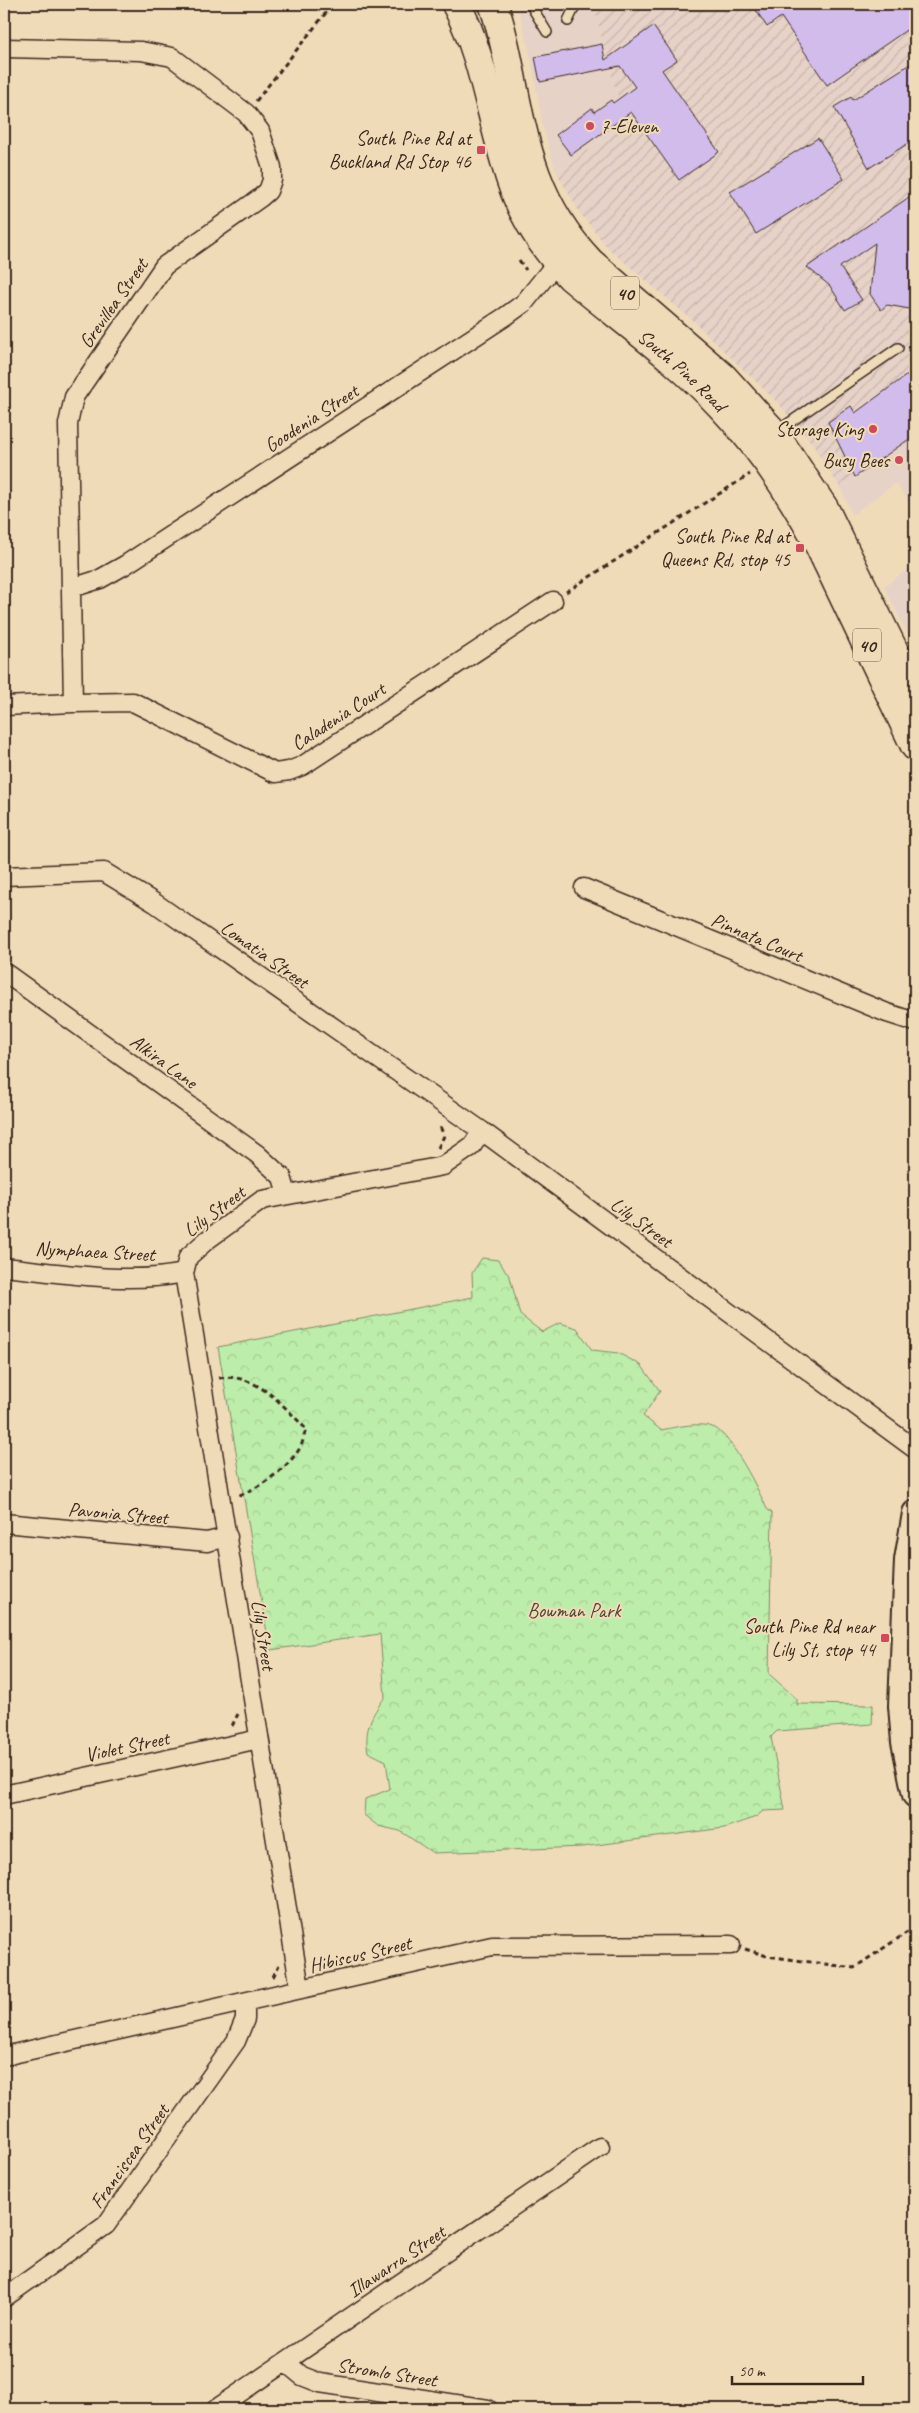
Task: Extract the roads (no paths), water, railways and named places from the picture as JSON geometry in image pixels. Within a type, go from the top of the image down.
[{"type":"main road","name":"South Pine Road","points":[[456,4],[470,34],[511,182],[528,218],[557,262],[586,289],[703,387],[766,458],[791,496],[818,545],[915,746]]},
{"type":"main road","name":"South Pine Road","points":[[494,4],[501,27],[526,151],[536,181],[554,216],[576,247],[590,262],[723,377],[774,433],[824,508],[894,651],[915,687]]},
{"type":"main road","points":[[915,1513],[901,1706],[904,1742],[915,1795]]},
{"type":"street","name":"Grevillea Street","points":[[4,48],[141,51],[172,57],[246,113],[260,130],[272,167],[272,180],[268,191],[164,266],[74,397],[68,424],[73,703]]},
{"type":"street","name":"Goodenia Street","points":[[72,588],[100,579],[125,565],[506,316],[524,303],[557,262]]},
{"type":"street","name":"Caladenia Court","points":[[73,703],[134,702],[275,773],[289,771],[302,766],[553,601]]},
{"type":"street","points":[[4,706],[73,703]]},
{"type":"street","name":"Lomatia Street","points":[[4,876],[104,872],[155,903],[482,1131]]},
{"type":"street","name":"Pinnata Court","points":[[584,888],[894,1016],[915,1022]]},
{"type":"street","name":"Alkira Lane","points":[[4,972],[257,1154],[282,1177],[287,1194]]},
{"type":"street","name":"Lily Street","points":[[300,1989],[184,1272],[188,1257],[207,1240],[262,1200],[444,1166],[472,1146],[482,1131],[915,1449]]},
{"type":"street","name":"Nymphaea Street","points":[[4,1266],[147,1279],[184,1272]]},
{"type":"street","name":"Pavonia Street","points":[[4,1523],[207,1542],[228,1537]]},
{"type":"street","name":"Violet Street","points":[[4,1795],[259,1739]]},
{"type":"street","name":"Hibiscus Street","points":[[4,2056],[492,1946],[731,1945]]},
{"type":"street","name":"Franciscea Street","points":[[4,2298],[106,2226],[236,2041],[245,2019],[246,2002]]},
{"type":"street","name":"Illawarra Street","points":[[216,2409],[600,2147]]},
{"type":"street","name":"Stromlo Street","points":[[285,2362],[302,2376],[320,2383],[488,2409]]},
{"type":"lane","points":[[530,4],[547,32]]},
{"type":"lane","points":[[568,21],[576,4]]},
{"type":"lane","points":[[774,433],[898,348]]},
{"type":"place","name":"7-Eleven","points":[[590,126]]},
{"type":"place","name":"South Pine Rd at Buckland Rd Stop 46","points":[[481,150]]},
{"type":"place","name":"Storage King","points":[[873,429]]},
{"type":"place","name":"Busy Bees","points":[[899,460]]},
{"type":"place","name":"South Pine Rd at Queens Rd, stop 45","points":[[800,548]]},
{"type":"place","name":"South Pine Rd near Lily St, stop 44","points":[[885,1638]]},
{"type":"park label","name":"Bowman Park","points":[[574,1610]]}]
